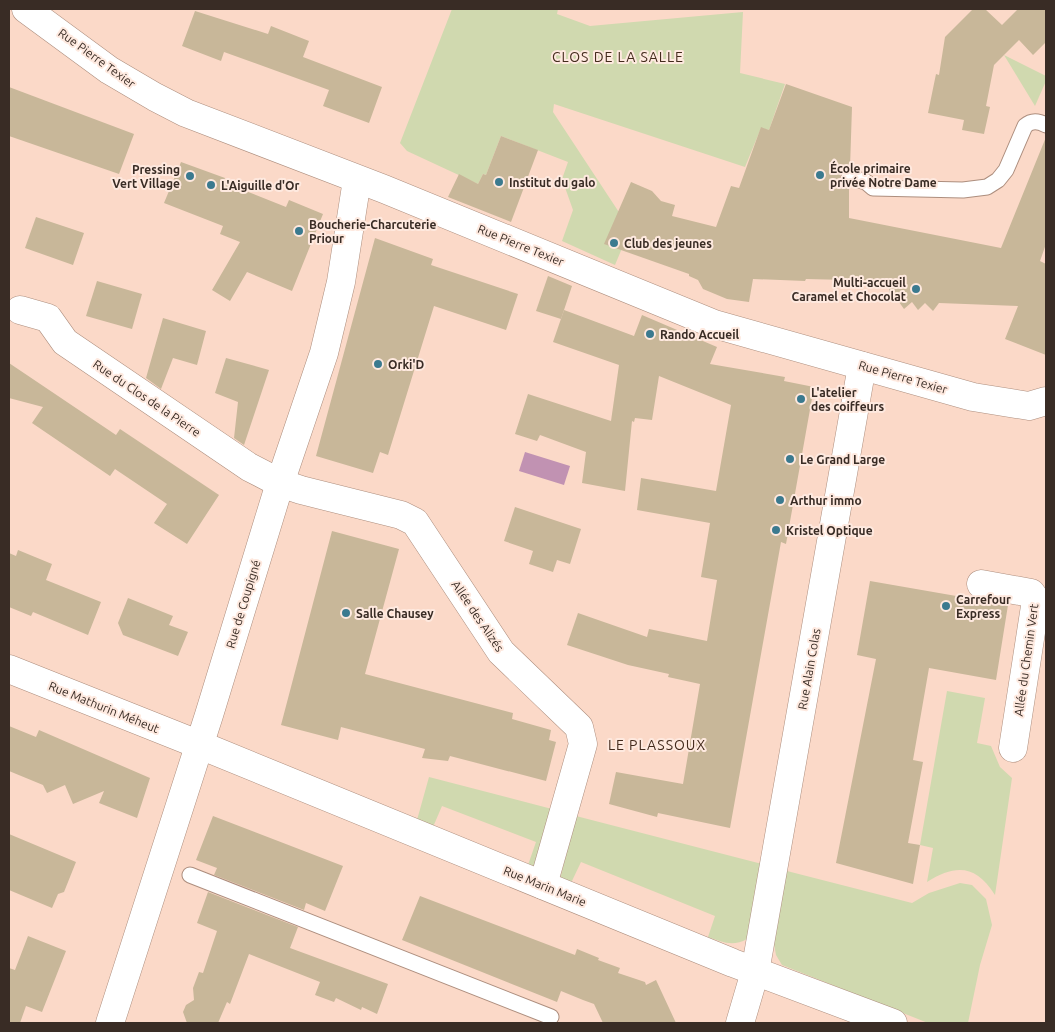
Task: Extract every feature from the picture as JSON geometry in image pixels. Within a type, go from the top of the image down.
[{"type":"street","name":"Rue Pierre Texier","points":[[26,9],[109,70],[155,97],[260,143],[357,180],[714,324],[973,397],[1013,405],[1029,406],[1045,402]]},
{"type":"street","name":"Rue de Coupigné","points":[[110,1023],[200,745],[280,483],[324,353],[333,318],[357,180]]},
{"type":"street","name":"Rue du Clos de la Pierre","points":[[20,310],[48,318],[64,342],[249,467],[280,483]]},
{"type":"street","name":"Rue Alain Colas","points":[[740,1023],[755,972],[862,366]]},
{"type":"street","name":"Allée des Alizés","points":[[280,483],[401,515],[415,522],[501,652],[579,727],[583,744],[543,885]]},
{"type":"street","name":"Allée du Chemin Vert","points":[[981,584],[1031,593],[1036,600],[1013,748]]},
{"type":"street","name":"Rue Mathurin Méheut","points":[[9,669],[200,745]]},
{"type":"street","name":"Rue Marin Marie","points":[[200,745],[755,972],[893,1023]]},
{"type":"lane","points":[[849,177],[866,182],[873,188],[964,190],[986,187],[998,180],[1006,170],[1025,126],[1029,122],[1037,121],[1046,125]]},
{"type":"lane","points":[[190,875],[551,1017]]},
{"type":"green space","points":[[452,9],[558,9],[557,14],[590,26],[743,12],[740,73],[785,84],[769,130],[761,128],[745,167],[554,104],[553,112],[630,229],[615,265],[562,241],[573,210],[562,179],[568,162],[501,136],[486,175],[483,174],[478,184],[407,151],[400,143]]},
{"type":"green space","points":[[1004,55],[1046,76],[1046,81],[1035,106]]},
{"type":"green space","points":[[947,691],[985,698],[977,743],[991,746],[1000,767],[1012,778],[995,895],[980,878],[973,873],[965,871],[947,872],[927,882],[933,848],[920,845]]},
{"type":"green space","points":[[429,777],[552,809],[536,868],[528,865],[536,842],[442,806],[433,827],[417,820]]},
{"type":"green space","points":[[576,816],[762,864],[747,939],[732,943],[708,937],[715,916],[581,862],[571,883],[560,879]]},
{"type":"green space","points":[[787,871],[912,903],[929,893],[960,883],[972,885],[986,899],[992,925],[980,965],[968,1023],[928,1023],[782,965],[776,955],[774,944]]},
{"type":"shaded area","points":[[525,452],[570,466],[564,485],[519,471]]},
{"type":"building","points":[[973,9],[985,9],[1002,25],[1018,9],[1046,9],[1046,42],[1033,55],[1019,40],[994,65],[986,106],[990,107],[984,134],[962,130],[964,120],[928,113],[936,74],[939,75],[945,37]]},
{"type":"building","points":[[195,11],[268,34],[271,26],[309,41],[303,57],[382,87],[369,123],[323,106],[329,90],[224,52],[221,61],[182,46]]},
{"type":"building","points":[[786,84],[852,107],[850,168],[843,170],[840,175],[842,183],[849,187],[849,218],[1001,248],[1046,137],[1046,244],[1040,261],[1046,264],[1046,355],[1005,339],[1018,306],[939,303],[933,311],[925,303],[918,310],[912,302],[904,309],[899,302],[889,301],[889,281],[806,279],[805,281],[753,279],[749,302],[727,299],[703,289],[698,280],[689,276],[689,274],[604,244],[631,182],[652,191],[661,201],[675,205],[672,216],[716,227],[731,186],[739,188],[761,127],[769,130]]},
{"type":"building","points":[[9,87],[134,134],[119,174],[9,136]]},
{"type":"building","name":"Institut du galo","points":[[501,136],[538,150],[511,222],[448,197],[459,174],[478,184],[483,174],[486,175]]},
{"type":"building","points":[[181,162],[225,178],[223,182],[286,207],[289,200],[323,214],[292,291],[247,272],[230,301],[212,290],[240,242],[220,234],[223,226],[164,203]]},
{"type":"building","points":[[36,217],[84,233],[73,265],[25,248]]},
{"type":"building","name":"Orki'D","points":[[375,238],[433,259],[431,265],[518,294],[506,330],[434,306],[388,455],[380,452],[373,473],[316,456]]},
{"type":"building","points":[[548,276],[572,286],[561,319],[536,311]]},
{"type":"building","points":[[97,281],[142,294],[132,329],[86,316]]},
{"type":"building","points":[[564,310],[634,336],[642,315],[717,347],[710,364],[785,377],[784,381],[814,387],[786,544],[781,542],[730,828],[658,813],[657,817],[609,804],[616,772],[683,784],[700,684],[668,677],[669,674],[628,665],[567,645],[578,613],[647,637],[649,629],[707,641],[717,580],[701,577],[710,523],[637,510],[641,478],[716,491],[731,405],[659,376],[652,420],[635,418],[634,422],[632,421],[625,491],[582,483],[586,452],[540,435],[537,441],[515,434],[528,394],[611,421],[619,365],[553,342]]},
{"type":"building","points":[[163,318],[206,331],[197,365],[173,358],[161,389],[146,378]]},
{"type":"building","points":[[226,358],[269,370],[244,445],[234,438],[238,402],[215,393]]},
{"type":"building","points":[[9,363],[116,435],[120,429],[219,495],[187,544],[154,523],[167,504],[115,469],[110,476],[32,423],[43,407],[9,398]]},
{"type":"building","points":[[515,507],[581,529],[570,564],[557,560],[553,572],[529,564],[533,551],[504,541]]},
{"type":"building","name":"Salle Chausey","points":[[332,531],[399,549],[365,674],[513,713],[512,719],[551,730],[549,740],[556,742],[546,781],[450,756],[448,761],[422,758],[425,749],[341,727],[338,740],[281,725]]},
{"type":"building","points":[[18,550],[52,564],[46,580],[101,602],[88,635],[33,612],[31,616],[9,607],[9,553],[16,556]]},
{"type":"building","points":[[870,581],[1008,605],[996,680],[929,668],[913,760],[923,762],[908,843],[920,845],[913,884],[836,863],[876,659],[857,655]]},
{"type":"building","points":[[128,598],[173,616],[169,625],[188,632],[178,656],[123,635],[118,623]]},
{"type":"building","points":[[9,726],[36,737],[39,730],[150,778],[137,818],[99,803],[104,791],[73,804],[65,785],[47,793],[43,785],[9,771]]},
{"type":"building","points":[[213,816],[343,866],[325,911],[306,903],[304,910],[214,875],[217,868],[196,860]]},
{"type":"building","points":[[9,834],[76,862],[64,892],[58,894],[52,908],[9,890]]},
{"type":"building","points":[[208,892],[298,927],[290,948],[388,984],[377,1014],[362,1007],[361,1010],[336,998],[334,1002],[315,995],[320,982],[249,954],[230,1004],[227,1002],[218,1023],[187,1023],[183,1012],[186,1005],[194,1000],[193,988],[199,972],[203,973],[217,931],[197,923]]},
{"type":"building","points":[[420,896],[575,955],[577,949],[599,958],[598,960],[620,968],[618,973],[645,982],[646,985],[656,980],[676,1023],[603,1023],[594,1004],[561,991],[557,1002],[402,940]]},
{"type":"building","points":[[28,936],[66,951],[42,1012],[26,1006],[20,1023],[9,1023],[9,968],[15,970]]},
{"type":"place","name":"École primaire privée Notre Dame","points":[[820,175]]},
{"type":"place","name":"Pressing Vert Village","points":[[190,176]]},
{"type":"place","name":"Institut du galo","points":[[499,182]]},
{"type":"place","name":"L'Aiguille d'Or","points":[[211,185]]},
{"type":"place","name":"Boucherie-Charcuterie Priour","points":[[299,231]]},
{"type":"place","name":"Club des jeunes","points":[[614,243]]},
{"type":"place","name":"Multi-accueil Caramel et Chocolat","points":[[916,289]]},
{"type":"place","name":"Rando Accueil","points":[[650,334]]},
{"type":"place","name":"Orki'D","points":[[378,364]]},
{"type":"place","name":"L'atelier des coiffeurs","points":[[801,399]]},
{"type":"place","name":"Le Grand Large","points":[[790,459]]},
{"type":"place","name":"Arthur immo","points":[[780,500]]},
{"type":"place","name":"Kristel Optique","points":[[776,530]]},
{"type":"place","name":"Carrefour Express","points":[[946,606]]},
{"type":"place","name":"Salle Chausey","points":[[346,613]]},
{"type":"district","name":"CLOS DE LA SALLE","points":[[618,57]]},
{"type":"district","name":"LE PLASSOUX","points":[[657,745]]}]
